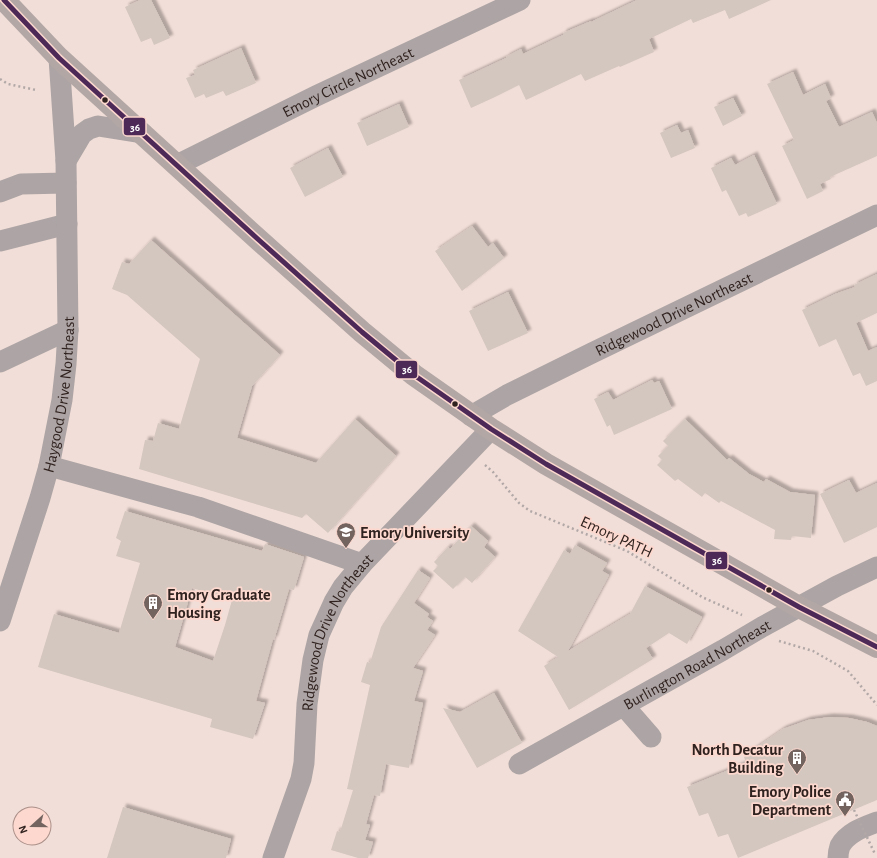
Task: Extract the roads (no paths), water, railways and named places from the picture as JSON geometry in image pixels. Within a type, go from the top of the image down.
[{"type":"main road","points":[[4,0],[59,58],[260,241],[414,375],[471,416],[546,464],[799,607],[877,647]]},
{"type":"street","name":"Emory Circle Northeast","points":[[177,164],[316,96],[520,0]]},
{"type":"street","name":"Haygood Drive Northeast","points":[[0,621],[50,466],[62,400],[66,364],[68,330],[66,161],[59,58]]},
{"type":"street","points":[[66,161],[82,134],[89,129],[98,126],[142,133]]},
{"type":"street","points":[[0,192],[21,184],[66,183]]},
{"type":"street","name":"Ridgewood Drive Northeast","points":[[471,416],[508,395],[877,215]]},
{"type":"street","points":[[0,241],[67,224]]},
{"type":"street","points":[[0,362],[68,330]]},
{"type":"street","name":"Ridgewood Drive Northeast","points":[[273,858],[301,779],[304,762],[308,698],[314,660],[319,635],[334,602],[362,564],[491,429]]},
{"type":"street","points":[[50,466],[198,507],[362,564]]},
{"type":"street","name":"Burlington Road Northeast","points":[[519,764],[762,627],[837,586],[877,567]]},
{"type":"street","points":[[624,706],[651,737]]},
{"type":"street","points":[[838,858],[840,846],[848,836],[857,830],[877,822]]},
{"type":"place","name":"Emory University","points":[[346,549]]},
{"type":"place","name":"Emory Graduate Housing","points":[[153,620]]},
{"type":"place","name":"North Decatur Building","points":[[797,775]]},
{"type":"place","name":"Emory Police Department","points":[[845,817]]}]
